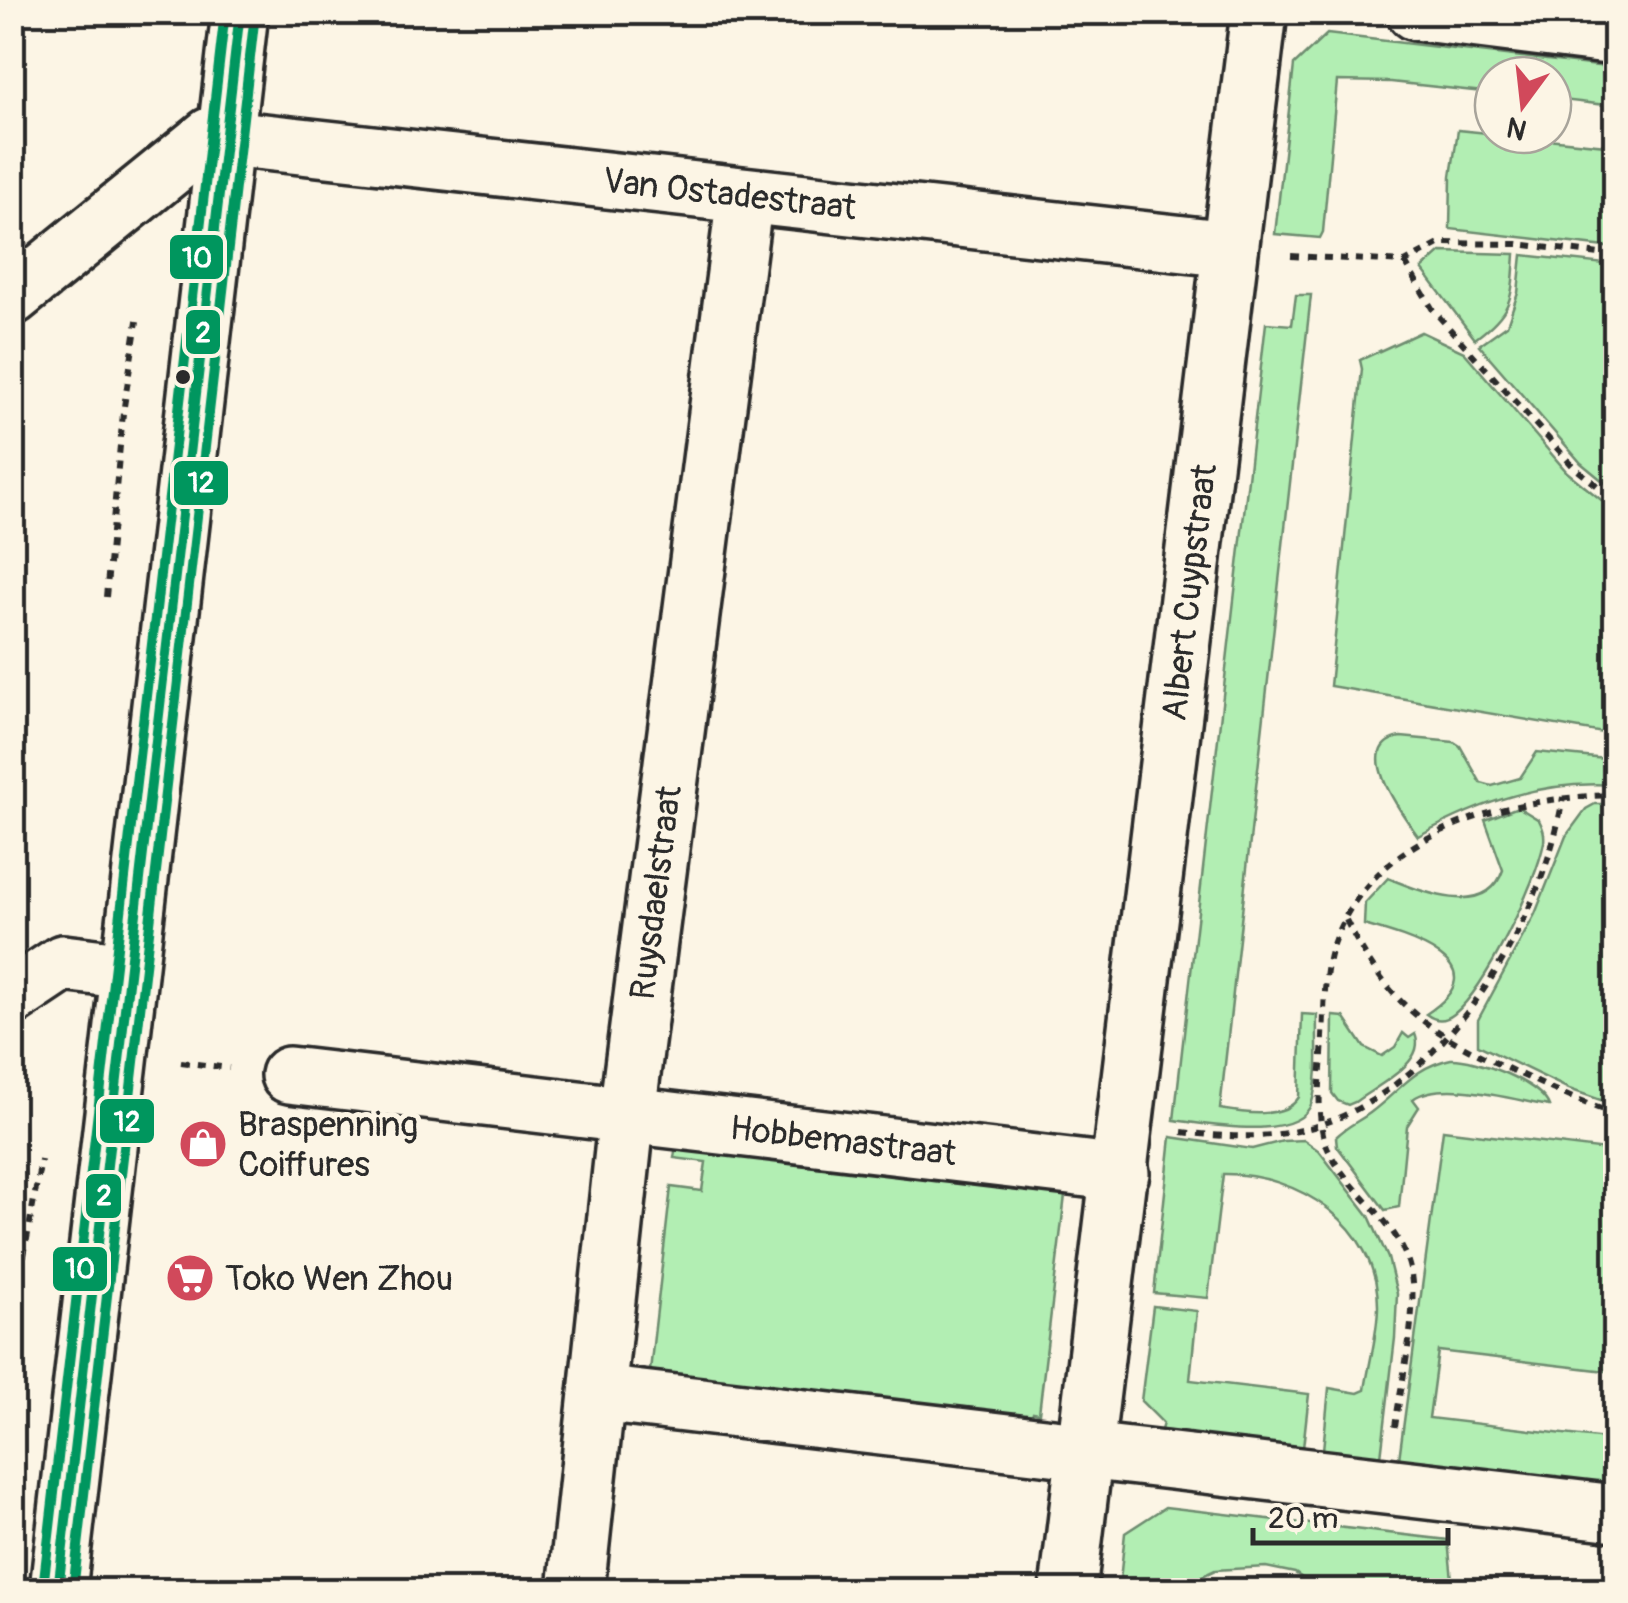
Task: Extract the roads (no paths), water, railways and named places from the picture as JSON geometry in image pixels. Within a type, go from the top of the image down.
[{"type":"street","points":[[58,1590],[240,12]]},
{"type":"street","name":"Albert Cuypstraat","points":[[1124,1149],[1259,12]]},
{"type":"street","points":[[1415,12],[1616,37]]},
{"type":"street","points":[[12,296],[210,136],[227,138]]},
{"type":"street","name":"Van Ostadestraat","points":[[227,138],[1230,249]]},
{"type":"street","name":"Ruysdaelstraat","points":[[576,1590],[627,1113],[745,196]]},
{"type":"street","points":[[12,997],[64,964],[130,971]]},
{"type":"street","name":"Hobbemastraat","points":[[290,1075],[627,1113],[1124,1149]]},
{"type":"street","points":[[1068,1590],[1124,1149]]},
{"type":"street","points":[[599,1394],[1616,1513]]},
{"type":"place","name":"Braspenning Coiffures","points":[[203,1144]]},
{"type":"place","name":"Toko Wen Zhou","points":[[190,1278]]}]
